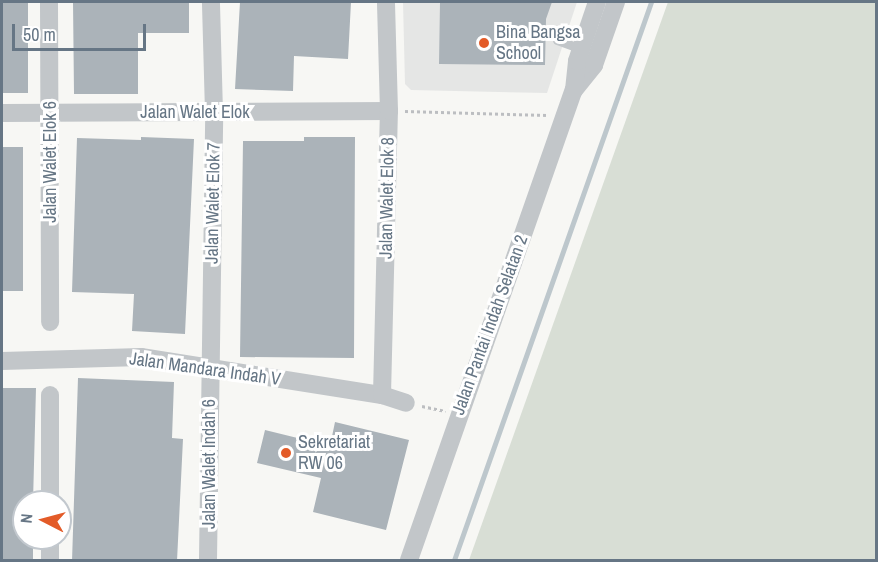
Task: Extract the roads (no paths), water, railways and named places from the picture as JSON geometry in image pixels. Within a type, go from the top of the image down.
[{"type":"street","name":"Jalan Walet Elok 6","points":[[49,2],[50,322]]},
{"type":"street","name":"Jalan Walet Elok 7","points":[[210,368],[214,112],[212,2]]},
{"type":"street","name":"Jalan Walet Elok 8","points":[[381,395],[389,111],[386,2]]},
{"type":"street","name":"Jalan Pantai Indah Selatan 2","points":[[589,52],[597,2]]},
{"type":"street","name":"Jalan Pantai Indah Selatan 2","points":[[408,561],[574,90],[589,52],[616,2]]},
{"type":"street","name":"Jalan Walet Elok","points":[[2,113],[389,111]]},
{"type":"street","name":"Jalan Mandara Indah V","points":[[2,362],[141,357],[381,395],[406,403]]},
{"type":"street","name":"Jalan Walet Indah 6","points":[[208,561],[210,368]]},
{"type":"street","points":[[50,395],[50,490]]},
{"type":"lane","points":[[557,40],[589,52]]},
{"type":"waterway","points":[[454,560],[651,2]]},
{"type":"place","name":"Bina Bangsa School","points":[[484,43]]},
{"type":"place","name":"Sekretariat RW 06","points":[[286,453]]}]
